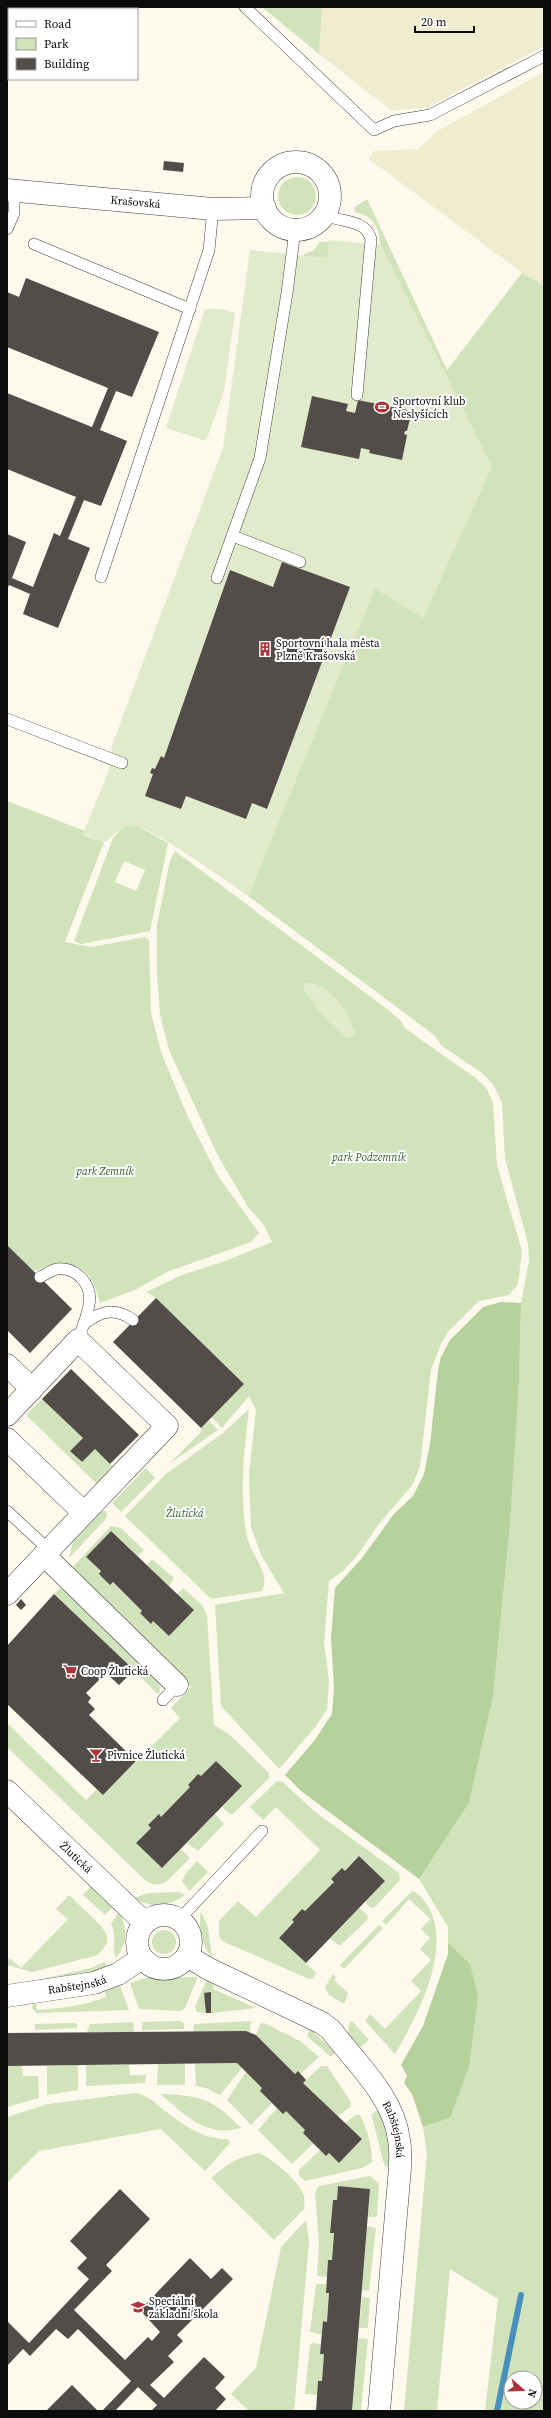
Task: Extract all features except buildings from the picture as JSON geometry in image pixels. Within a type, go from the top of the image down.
[{"type":"street","points":[[300,163],[319,171],[328,184],[330,200],[325,215],[309,228],[295,230],[280,226],[273,221],[264,208],[263,192],[269,177],[281,166],[300,163]]},
{"type":"street","name":"Krašovská","points":[[11,190],[213,209],[264,208]]},
{"type":"street","points":[[7,1415],[32,1389],[81,1332],[167,1426],[7,1594]]},
{"type":"street","points":[[7,1365],[32,1389]]},
{"type":"street","points":[[7,1439],[84,1513]]},
{"type":"street","points":[[46,1553],[170,1692]]},
{"type":"street","name":"Žlutická","points":[[7,1791],[145,1923]]},
{"type":"street","points":[[161,1916],[179,1920],[186,1927],[190,1936],[190,1946],[187,1956],[176,1966],[167,1969],[153,1967],[142,1958],[137,1940],[145,1923],[161,1916]]},
{"type":"street","name":"Rabštejnská","points":[[187,1956],[209,1969],[322,2023],[331,2030],[384,2098],[393,2115],[399,2140],[400,2168],[379,2411]]},
{"type":"street","name":"Rabštejnská","points":[[7,1996],[94,1983],[118,1974],[142,1958]]},
{"type":"lane","points":[[245,7],[374,130],[394,120],[430,115],[544,56]]},
{"type":"lane","points":[[7,229],[14,213],[11,190]]},
{"type":"lane","points":[[101,577],[210,250],[213,209]]},
{"type":"lane","points":[[325,215],[361,225],[368,230],[371,238],[357,395]]},
{"type":"lane","points":[[217,578],[255,476],[264,439],[295,230]]},
{"type":"lane","points":[[34,244],[190,309]]},
{"type":"lane","points":[[233,536],[300,562]]},
{"type":"lane","points":[[7,719],[122,762]]},
{"type":"lane","points":[[40,1277],[55,1269],[65,1269],[73,1271],[84,1279],[90,1294],[90,1304],[81,1332]]},
{"type":"lane","points":[[81,1332],[95,1315],[109,1311],[120,1312],[133,1320]]},
{"type":"lane","points":[[7,1511],[46,1553]]},
{"type":"lane","points":[[179,1920],[262,1831]]},
{"type":"shaded area","points":[[322,7],[544,7],[544,46],[428,107],[392,111],[319,54]]},
{"type":"shaded area","points":[[544,72],[544,286],[522,273],[369,159],[374,151],[418,149],[436,132]]},
{"type":"green space","points":[[262,7],[322,7],[319,54]]},
{"type":"green space","points":[[293,177],[301,177],[308,180],[313,185],[316,196],[313,207],[308,212],[301,215],[293,215],[286,212],[281,207],[278,200],[278,192],[281,185],[286,180]]},
{"type":"green space","points":[[367,199],[447,370],[522,273],[544,286],[544,2411],[485,2411],[498,2299],[450,2269],[437,2411],[404,2411],[427,2154],[423,2127],[450,2118],[470,1964],[448,1942],[448,1927],[419,1879],[469,1803],[493,1697],[510,1526],[519,1383],[521,1303],[529,1261],[528,1243],[505,1159],[502,1103],[493,1084],[482,1073],[442,1046],[434,1035],[248,896],[296,779],[304,254],[313,251],[320,242],[340,241],[340,244],[377,276],[380,247],[377,228],[365,215],[354,212],[355,207]]},
{"type":"green space","points":[[329,240],[381,245],[492,467],[423,618],[375,589],[248,896],[170,843],[139,827],[129,825],[125,826],[104,842],[83,834],[110,767],[112,745],[223,448],[250,250],[327,258]]},
{"type":"green space","points":[[205,309],[221,309],[235,313],[224,391],[206,441],[166,428]]},
{"type":"green space","name":"park Zemník","points":[[7,801],[85,831],[83,835],[104,842],[65,942],[91,947],[145,937],[149,940],[151,1013],[161,1052],[188,1117],[218,1176],[259,1233],[251,1242],[167,1272],[135,1290],[100,1303],[91,1279],[77,1266],[59,1264],[34,1271],[7,1245]]},
{"type":"green space","points":[[129,825],[139,827],[168,843],[150,931],[81,944],[74,941],[113,838],[123,827]],"holes":[[[124,861],[145,870],[136,891],[115,882]]]},
{"type":"green space","name":"park Podzemník","points":[[175,851],[387,1009],[400,1020],[406,1029],[477,1079],[487,1089],[493,1103],[497,1165],[522,1251],[518,1284],[509,1295],[479,1301],[448,1332],[441,1344],[431,1370],[420,1466],[413,1484],[379,1524],[356,1557],[342,1572],[329,1581],[324,1642],[329,1681],[327,1709],[316,1726],[279,1769],[221,1706],[215,1605],[284,1593],[261,1555],[251,1527],[249,1474],[256,1410],[249,1396],[222,1428],[211,1417],[244,1384],[156,1298],[146,1292],[182,1275],[225,1261],[272,1242],[264,1225],[248,1207],[217,1154],[169,1050],[160,1014],[157,974],[157,925],[170,860]]},
{"type":"green space","points":[[309,982],[325,989],[344,1009],[355,1033],[349,1039],[324,1017],[313,1003],[304,989],[304,983]]},
{"type":"green space","points":[[501,1302],[521,1303],[519,1383],[510,1526],[493,1697],[469,1803],[419,1879],[301,1791],[285,1775],[314,1741],[332,1714],[334,1688],[331,1638],[335,1588],[362,1558],[394,1514],[413,1496],[424,1474],[430,1444],[438,1370],[441,1357],[450,1340],[483,1307]]},
{"type":"green space","points":[[42,1399],[83,1438],[70,1451],[81,1462],[95,1449],[114,1468],[98,1485],[26,1415]]},
{"type":"green space","points":[[249,1409],[243,1473],[243,1505],[247,1537],[262,1571],[264,1584],[262,1591],[211,1599],[125,1516],[166,1474],[223,1433]]},
{"type":"green space","points":[[208,1420],[218,1430],[169,1464],[201,1432],[201,1428]]},
{"type":"green space","points":[[146,1468],[155,1478],[121,1512],[112,1503]]},
{"type":"green space","points":[[102,1511],[106,1511],[107,1515],[105,1520],[69,1558],[73,1541]]},
{"type":"green space","points":[[111,1526],[121,1528],[144,1550],[138,1556],[111,1531],[86,1557],[142,1611],[140,1613],[151,1624],[153,1621],[169,1636],[194,1610],[177,1594],[183,1588],[202,1605],[207,1615],[214,1725],[230,1735],[269,1773],[269,1778],[233,1814],[230,1814],[222,1807],[242,1786],[216,1761],[201,1776],[198,1774],[188,1785],[190,1787],[161,1817],[159,1814],[148,1825],[151,1828],[136,1843],[162,1868],[181,1849],[190,1858],[166,1882],[158,1884],[153,1884],[145,1880],[7,1747],[7,1723],[86,1800],[97,1789],[103,1795],[180,1718],[171,1708],[191,1687],[71,1569]]},
{"type":"green space","points":[[152,1559],[174,1578],[169,1586],[147,1565]]},
{"type":"green space","points":[[61,1587],[158,1681],[160,1688],[159,1695],[54,1594]]},
{"type":"green space","points":[[277,1781],[283,1782],[314,1811],[399,1873],[400,1880],[375,1907],[371,1908],[365,1902],[385,1881],[359,1856],[345,1871],[331,1879],[334,1882],[305,1911],[302,1909],[292,1920],[294,1922],[279,1938],[316,1973],[313,1978],[309,1979],[222,1941],[219,1936],[219,1921],[238,1901],[256,1917],[320,1850],[276,1807],[263,1820],[250,1807]]},
{"type":"green space","points":[[215,1814],[224,1824],[198,1851],[187,1843]]},
{"type":"green space","points":[[197,1861],[208,1872],[189,1891],[182,1881],[186,1873]]},
{"type":"green space","points":[[92,1885],[114,1906],[105,1915],[83,1895]]},
{"type":"green space","points":[[412,1891],[424,1900],[429,1908],[435,1925],[436,1943],[434,1963],[429,1983],[421,2003],[404,2039],[395,2054],[365,2021],[370,2014],[385,2029],[421,1991],[411,1981],[431,1960],[420,1949],[430,1938],[421,1929],[430,1919],[409,1899],[386,1925],[382,1921]]},
{"type":"green space","points":[[179,1892],[185,1895],[173,1902],[160,1905],[148,1904],[134,1898],[148,1893]]},
{"type":"green space","points":[[69,1895],[102,1927],[107,1935],[107,1943],[98,1955],[32,1972],[7,1965],[9,1958],[21,1968],[68,1919],[56,1909]]},
{"type":"green space","points":[[359,1908],[367,1915],[368,1919],[341,1945],[338,1945],[330,1938]]},
{"type":"green space","points":[[201,1911],[208,1927],[212,1958],[205,1947],[201,1936]]},
{"type":"green space","points":[[119,1912],[124,1925],[125,1941],[116,1958],[114,1950],[114,1934],[111,1924]]},
{"type":"green space","points":[[379,1925],[383,1928],[344,1969],[340,1965]]},
{"type":"green space","points":[[164,1930],[173,1933],[176,1942],[173,1951],[164,1954],[155,1951],[152,1942],[155,1933]]},
{"type":"green space","points":[[448,1942],[470,1964],[478,1997],[469,2066],[450,2118],[423,2127],[412,2094],[404,2083],[407,2076],[401,2065],[423,2026],[448,1954]]},
{"type":"green space","points":[[104,1962],[108,1967],[98,1973],[37,1980],[91,1968]]},
{"type":"green space","points":[[333,1974],[336,1978],[334,1980],[348,1993],[344,2004],[328,1994],[325,1987]]},
{"type":"green space","points":[[198,1977],[185,2008],[181,2011],[139,2009],[130,1983],[145,1978]]},
{"type":"green space","points":[[207,1979],[214,1983],[213,1989],[256,2008],[211,2013],[211,1993],[205,1993],[206,2013],[197,2012],[195,2007]]},
{"type":"green space","points":[[120,1986],[129,2010],[37,2013],[32,2008],[33,2004],[36,2004],[37,2010],[89,2003],[106,1997],[105,1991]]},
{"type":"green space","points":[[181,2021],[184,2024],[184,2029],[142,2030],[142,2022]]},
{"type":"green space","points":[[251,2021],[250,2033],[193,2032],[194,2024]]},
{"type":"green space","points":[[352,2021],[369,2040],[358,2049],[348,2035],[349,2024]]},
{"type":"green space","points":[[133,2022],[134,2032],[87,2032],[90,2024]]},
{"type":"green space","points":[[264,2023],[300,2041],[319,2057],[300,2074],[298,2072],[295,2074],[256,2035],[260,2024]]},
{"type":"green space","points":[[35,2024],[77,2024],[77,2028],[35,2030]]},
{"type":"green space","points":[[310,2029],[336,2052],[331,2057],[309,2038],[307,2035]]},
{"type":"green space","points":[[237,2063],[242,2068],[220,2095],[206,2088],[196,2086],[195,2064]]},
{"type":"green space","points":[[158,2064],[185,2064],[185,2085],[157,2085]]},
{"type":"green space","points":[[78,2065],[78,2090],[47,2095],[47,2066]]},
{"type":"green space","points":[[86,2065],[129,2065],[130,2075],[146,2075],[145,2083],[86,2086]]},
{"type":"green space","points":[[7,2066],[22,2066],[23,2076],[38,2076],[39,2098],[7,2107]]},
{"type":"green space","points":[[321,2066],[327,2066],[351,2102],[350,2107],[338,2116],[303,2083]]},
{"type":"green space","points":[[246,2072],[262,2088],[260,2091],[272,2103],[251,2125],[227,2100]]},
{"type":"green space","points":[[136,2093],[150,2099],[176,2119],[197,2132],[220,2139],[228,2139],[230,2143],[205,2171],[161,2129],[39,2151],[7,2183],[7,2117],[48,2104]]},
{"type":"green space","points":[[160,2094],[186,2096],[205,2100],[231,2118],[241,2128],[217,2130],[206,2127],[188,2117]]},
{"type":"green space","points":[[277,2108],[286,2111],[305,2130],[303,2133],[314,2143],[292,2164],[258,2130]]},
{"type":"green space","points":[[380,2108],[388,2129],[393,2165],[386,2167],[371,2115]]},
{"type":"green space","points":[[356,2115],[360,2115],[367,2132],[372,2162],[362,2168],[305,2181],[299,2176],[299,2170],[320,2150],[326,2156],[329,2153],[339,2163],[362,2139],[345,2123]]},
{"type":"green space","points":[[260,2153],[292,2177],[304,2196],[304,2209],[274,2240],[211,2178],[233,2161],[252,2154]]},
{"type":"green space","points":[[370,2176],[379,2183],[376,2217],[368,2217],[370,2189],[338,2186],[337,2200],[333,2200],[330,2232],[334,2233],[332,2260],[328,2260],[327,2277],[317,2276],[319,2243],[315,2192],[319,2186]]},
{"type":"green space","points":[[306,2220],[309,2242],[294,2411],[249,2411],[231,2394],[256,2368],[281,2247]]},
{"type":"green space","points":[[367,2226],[376,2228],[369,2291],[362,2290]]},
{"type":"green space","points":[[316,2284],[326,2284],[326,2292],[329,2293],[327,2322],[323,2321],[322,2335],[310,2332]]},
{"type":"green space","points":[[362,2297],[370,2298],[368,2328],[359,2328]]},
{"type":"green space","points":[[358,2338],[368,2339],[361,2410],[352,2411]]},
{"type":"green space","points":[[312,2343],[321,2344],[320,2354],[324,2354],[322,2381],[318,2381],[317,2395],[305,2394],[310,2345]]},
{"type":"waterway","points":[[497,2411],[521,2295]]},
{"type":"place","name":"Sportovní klub Neslyšících","points":[[382,407]]},
{"type":"place","name":"Sportovní hala města Plzně Krašovská","points":[[265,649]]},
{"type":"place","name":"Coop Žlutická","points":[[70,1671]]},
{"type":"place","name":"Pivnice Žlutická","points":[[96,1755]]},
{"type":"place","name":"Speciální základní škola","points":[[138,2307]]}]
